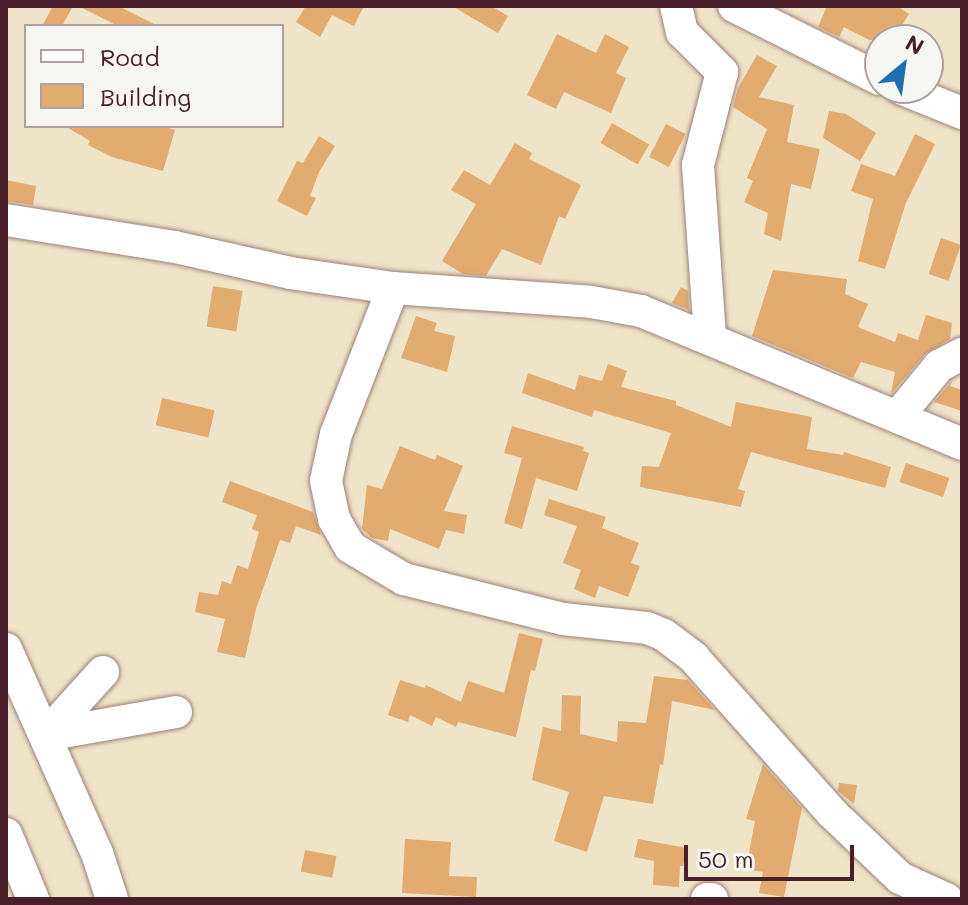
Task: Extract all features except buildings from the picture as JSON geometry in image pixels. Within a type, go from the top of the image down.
[{"type":"street","points":[[676,6],[682,32],[722,72],[698,165],[710,338]]},
{"type":"street","points":[[734,6],[864,71]]},
{"type":"street","points":[[940,104],[962,113]]},
{"type":"street","points":[[6,220],[175,247],[290,273],[393,288],[591,302],[641,311],[962,444]]},
{"type":"street","points":[[393,288],[336,434],[326,481],[334,519],[350,547],[404,579],[563,619],[647,628],[664,635],[694,658],[831,812],[900,878],[946,899]]},
{"type":"street","points":[[898,416],[939,366],[962,354]]},
{"type":"street","points":[[6,649],[46,735],[112,899]]},
{"type":"street","points":[[46,735],[103,672]]},
{"type":"street","points":[[46,735],[176,712]]},
{"type":"street","points":[[6,834],[33,899]]}]
